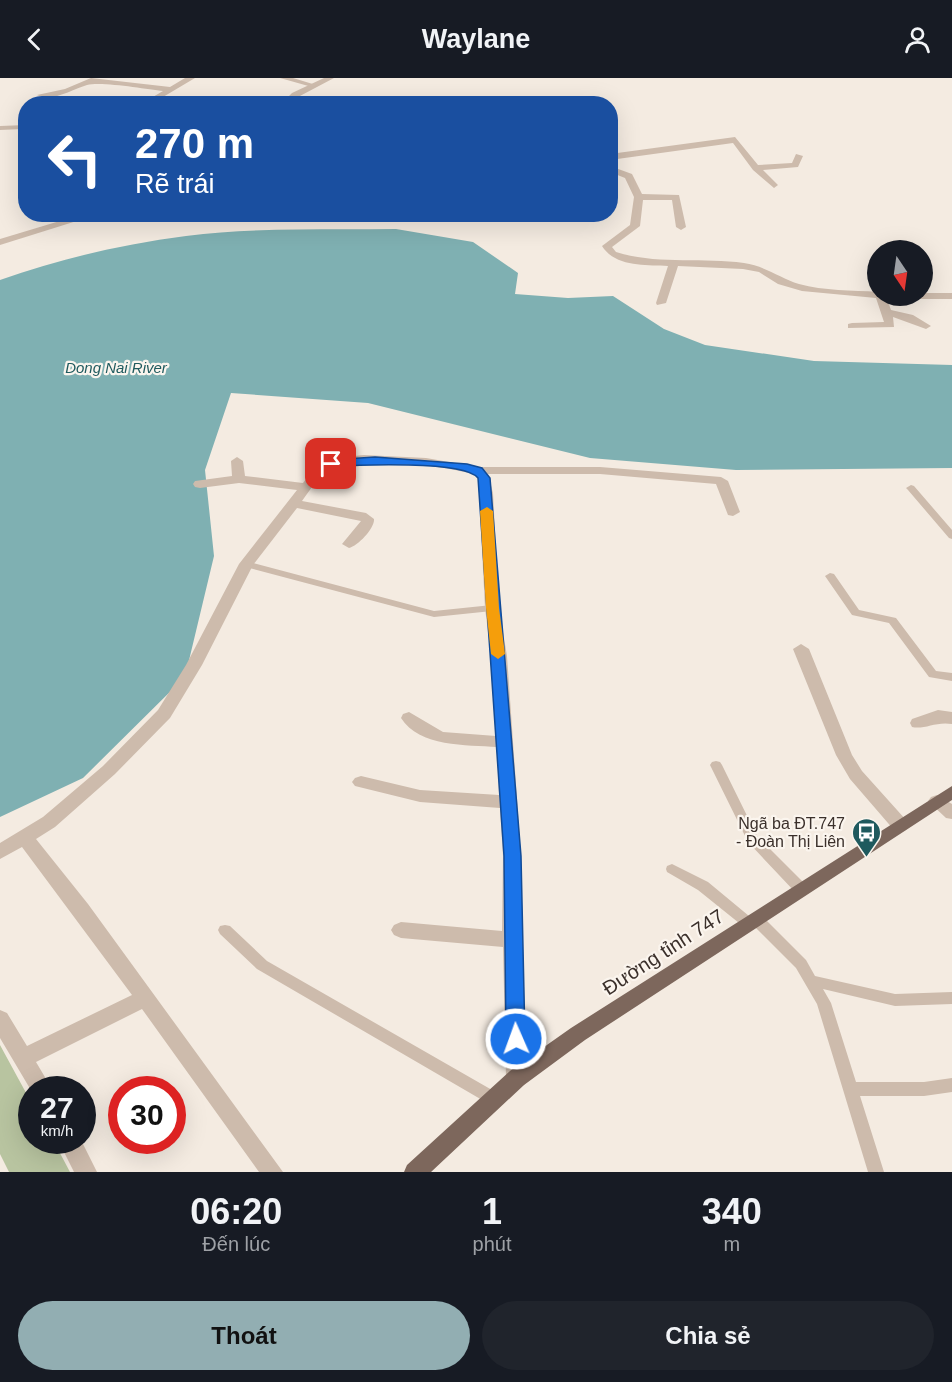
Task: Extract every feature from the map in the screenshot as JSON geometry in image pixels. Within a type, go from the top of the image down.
[{"type":"main road","name":"Đường tỉnh 747","points":[[415,1172],[517,1078],[578,1034],[900,825],[947,802]]},
{"type":"street","points":[[41,95],[67,91],[98,78]]},
{"type":"street","points":[[160,96],[191,78]]},
{"type":"street","points":[[284,78],[312,85]]},
{"type":"street","points":[[296,96],[312,85],[330,78]]},
{"type":"street","points":[[89,82],[171,89]]},
{"type":"street","points":[[0,128],[18,127]]},
{"type":"street","points":[[618,156],[735,140],[756,168],[774,184]]},
{"type":"street","points":[[756,168],[795,165],[799,156]]},
{"type":"street","points":[[618,171],[629,176],[639,197],[635,226],[607,246],[618,257],[634,261],[754,268],[802,288],[867,294]]},
{"type":"street","points":[[639,197],[676,196],[681,227]]},
{"type":"street","points":[[0,242],[68,222]]},
{"type":"street","points":[[661,303],[674,264]]},
{"type":"street","points":[[933,297],[952,297]]},
{"type":"street","points":[[852,326],[890,325],[884,306]]},
{"type":"street","points":[[887,312],[909,317],[926,326]]},
{"type":"street","points":[[237,461],[239,479]]},
{"type":"street","points":[[0,852],[49,822],[109,770],[164,714],[189,674],[246,564],[306,487],[325,467],[342,461],[428,463],[478,471],[544,467],[660,473],[721,481],[733,512]]},
{"type":"street","points":[[478,471],[484,478],[486,493],[492,608],[505,742],[512,856],[512,940],[517,1078]]},
{"type":"street","points":[[200,484],[239,479],[306,487]]},
{"type":"street","points":[[294,503],[367,519],[368,523],[349,544]]},
{"type":"street","points":[[801,649],[844,755],[856,775],[900,825]]},
{"type":"street","points":[[918,723],[938,716],[952,718]]},
{"type":"street","points":[[409,717],[435,736],[505,742]]},
{"type":"street","points":[[361,782],[420,796],[508,802]]},
{"type":"street","points":[[26,838],[272,1172]]},
{"type":"street","points":[[401,930],[512,940]]},
{"type":"street","points":[[23,1058],[145,998]]},
{"type":"street","points":[[0,1019],[33,1076]]},
{"type":"street","points":[[76,1154],[86,1172]]},
{"type":"lane","points":[[911,488],[952,536]]},
{"type":"lane","points":[[246,564],[434,614],[492,608]]},
{"type":"lane","points":[[830,576],[856,613],[892,620],[933,674],[952,677]]},
{"type":"lane","points":[[716,765],[752,839],[801,889]]},
{"type":"lane","points":[[672,869],[703,886],[785,947],[813,981],[824,1003],[876,1172]]},
{"type":"lane","points":[[225,930],[262,965],[494,1099]]},
{"type":"lane","points":[[813,981],[895,1000],[952,998]]},
{"type":"lane","points":[[850,1089],[924,1089],[952,1085]]},
{"type":"green space","points":[[0,1045],[18,1078],[18,1154],[60,1154],[70,1172],[9,1172],[0,1154]]},
{"type":"water","name":"Dong Nai River","points":[[396,229],[473,242],[518,273],[515,294],[568,298],[613,296],[664,329],[705,345],[814,361],[952,365],[952,468],[736,470],[590,458],[368,403],[231,393],[205,470],[214,556],[185,677],[83,778],[0,817],[0,280],[92,253],[186,236],[264,230]]},
{"type":"slow traffic","points":[[487,511],[492,608],[498,654]]},
{"type":"place","name":"Ngã ba ĐT.747 - Đoàn Thị Liên","points":[[866,858]]},
{"type":"route","points":[[331,464],[342,461],[375,460],[428,463],[467,468],[478,471],[484,478],[492,608],[499,656],[512,856],[512,940],[516,1039]]}]
